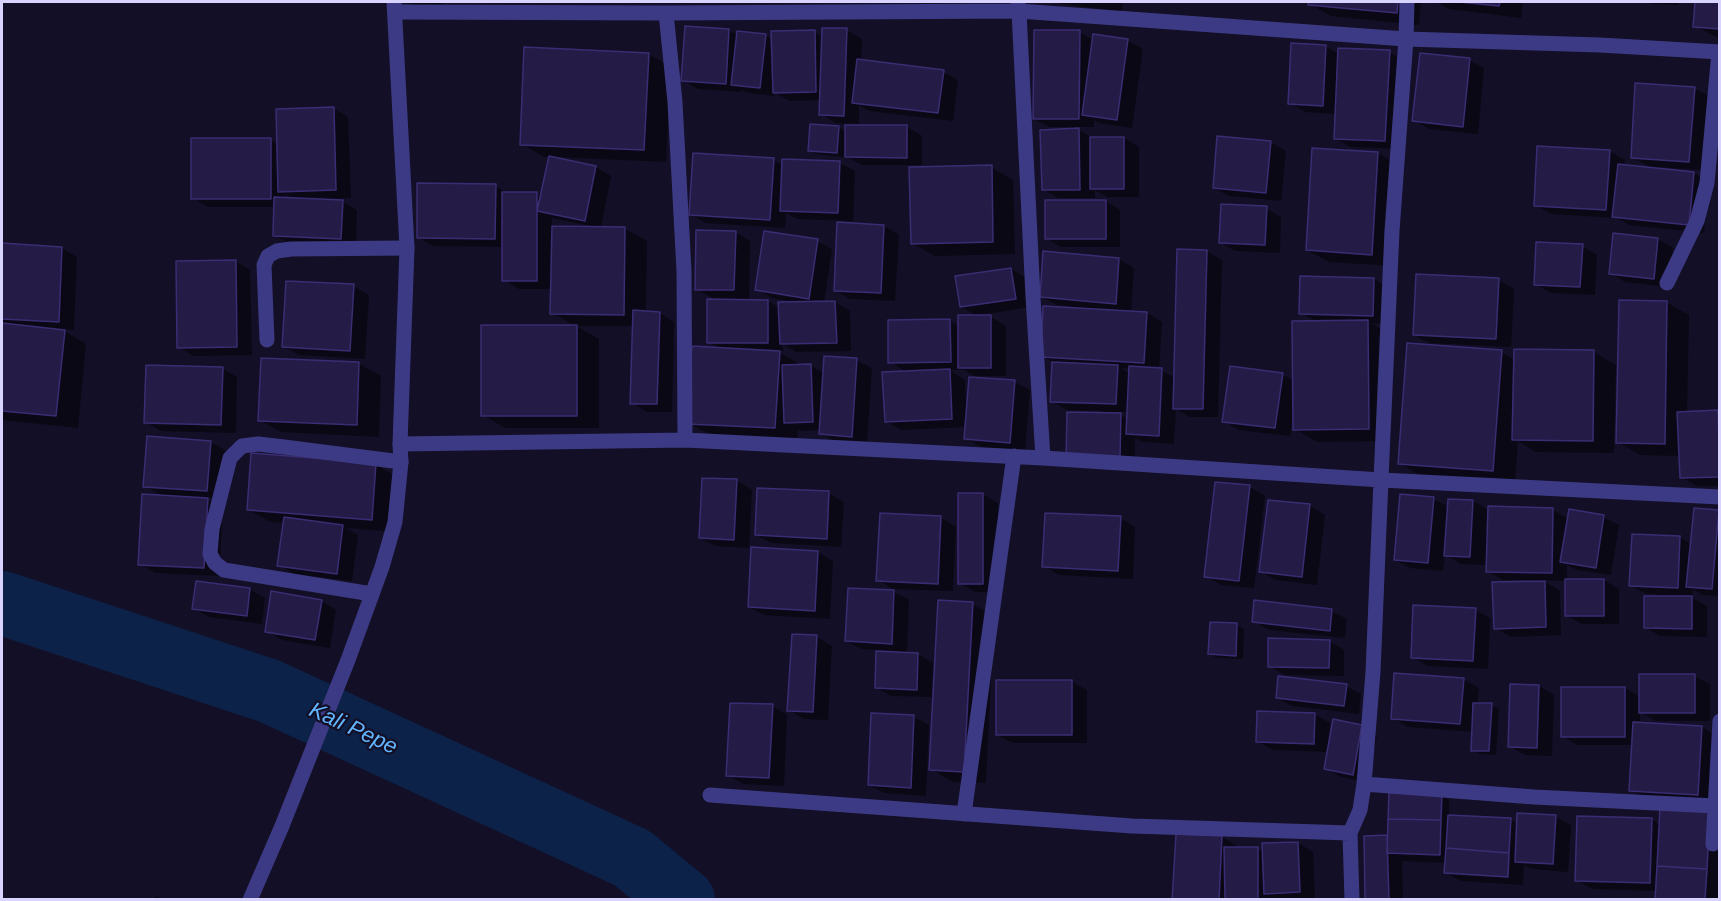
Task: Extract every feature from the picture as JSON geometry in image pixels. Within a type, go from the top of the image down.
[{"type":"street","points":[[1352,900],[1350,833],[1360,810],[1364,784],[1373,672],[1392,220],[1407,2]]},
{"type":"street","points":[[1019,6],[1043,458]]},
{"type":"street","points":[[250,900],[348,660],[395,522],[401,462],[407,248],[394,7],[666,13],[1019,6],[1406,39],[1600,45],[1719,52],[1707,183],[1697,221],[1667,282]]},
{"type":"street","points":[[666,13],[675,102],[684,271],[685,440]]},
{"type":"street","points":[[267,340],[264,265],[268,256],[277,251],[291,249],[407,248]]},
{"type":"street","points":[[400,444],[685,440],[1014,456],[1381,480],[1719,497]]},
{"type":"street","points":[[372,594],[224,570],[215,563],[210,554],[212,529],[230,458],[242,446],[258,444],[401,462]]},
{"type":"street","points":[[964,814],[1014,456]]},
{"type":"street","points":[[1713,844],[1719,721]]},
{"type":"street","points":[[1364,784],[1534,797],[1716,806]]},
{"type":"street","points":[[710,795],[1132,826],[1350,833]]},
{"type":"building","points":[[1308,2],[1398,2],[1397,13],[1308,5]]},
{"type":"building","points":[[1459,2],[1500,2],[1499,6]]},
{"type":"building","points":[[1695,2],[1720,2],[1720,29],[1693,27]]},
{"type":"building","points":[[685,26],[729,29],[726,84],[681,81]]},
{"type":"building","points":[[822,28],[847,28],[844,116],[819,115]]},
{"type":"building","points":[[815,30],[816,92],[773,93],[771,31]]},
{"type":"building","points":[[1034,30],[1080,30],[1079,119],[1033,119]]},
{"type":"building","points":[[737,31],[766,34],[760,88],[731,85]]},
{"type":"building","points":[[1093,34],[1128,39],[1117,120],[1082,115]]},
{"type":"building","points":[[1291,43],[1326,45],[1323,106],[1288,104]]},
{"type":"building","points":[[524,47],[649,53],[644,150],[520,145]]},
{"type":"building","points":[[1338,48],[1390,50],[1385,141],[1334,139]]},
{"type":"building","points":[[1420,53],[1470,58],[1463,127],[1412,121]]},
{"type":"building","points":[[857,59],[944,70],[938,113],[852,103]]},
{"type":"building","points":[[1635,83],[1695,87],[1689,162],[1631,158]]},
{"type":"building","points":[[334,107],[336,190],[278,192],[276,109]]},
{"type":"building","points":[[810,124],[839,126],[837,153],[808,151]]},
{"type":"building","points":[[845,125],[907,125],[907,158],[845,157]]},
{"type":"building","points":[[1079,128],[1080,190],[1042,190],[1040,130]]},
{"type":"building","points":[[1217,136],[1271,141],[1266,193],[1213,188]]},
{"type":"building","points":[[1090,137],[1124,137],[1124,189],[1090,189]]},
{"type":"building","points":[[191,138],[271,138],[271,199],[191,199]]},
{"type":"building","points":[[1537,146],[1610,150],[1606,210],[1534,206]]},
{"type":"building","points":[[1312,148],[1378,152],[1372,255],[1306,250]]},
{"type":"building","points":[[693,153],[774,158],[770,220],[689,215]]},
{"type":"building","points":[[549,156],[596,166],[585,221],[537,211]]},
{"type":"building","points":[[782,159],[840,161],[838,213],[780,211]]},
{"type":"building","points":[[1618,164],[1694,172],[1689,225],[1612,217]]},
{"type":"building","points":[[992,165],[993,242],[911,244],[909,167]]},
{"type":"building","points":[[417,183],[496,184],[495,239],[417,238]]},
{"type":"building","points":[[502,192],[537,192],[537,281],[502,281]]},
{"type":"building","points":[[274,197],[343,200],[341,239],[273,236]]},
{"type":"building","points":[[1045,200],[1106,200],[1106,239],[1045,239]]},
{"type":"building","points":[[1221,204],[1267,206],[1265,245],[1219,243]]},
{"type":"building","points":[[837,222],[884,225],[881,293],[834,291]]},
{"type":"building","points":[[552,226],[625,227],[624,315],[550,314]]},
{"type":"building","points":[[696,230],[736,231],[734,290],[695,290]]},
{"type":"building","points":[[764,231],[818,239],[809,299],[755,290]]},
{"type":"building","points":[[1613,233],[1658,238],[1654,279],[1609,274]]},
{"type":"building","points":[[1536,242],[1583,244],[1580,287],[1534,285]]},
{"type":"building","points":[[2,243],[62,247],[59,322],[2,319]]},
{"type":"building","points":[[1177,249],[1207,250],[1203,409],[1173,409]]},
{"type":"building","points":[[1043,251],[1119,258],[1116,304],[1040,297]]},
{"type":"building","points":[[236,260],[237,347],[177,348],[176,261]]},
{"type":"building","points":[[1011,268],[1016,299],[960,307],[955,276]]},
{"type":"building","points":[[1416,274],[1499,278],[1496,339],[1413,335]]},
{"type":"building","points":[[1300,276],[1374,278],[1373,316],[1299,314]]},
{"type":"building","points":[[286,281],[354,284],[350,351],[282,347]]},
{"type":"building","points":[[707,299],[768,300],[768,343],[707,343]]},
{"type":"building","points":[[1619,300],[1667,301],[1665,444],[1616,443]]},
{"type":"building","points":[[835,301],[837,343],[780,344],[778,302]]},
{"type":"building","points":[[1043,306],[1147,312],[1144,363],[1041,357]]},
{"type":"building","points":[[633,310],[660,312],[657,404],[630,404]]},
{"type":"building","points":[[958,315],[991,315],[991,368],[958,368]]},
{"type":"building","points":[[950,319],[951,362],[888,363],[888,320]]},
{"type":"building","points":[[1368,320],[1369,429],[1293,430],[1292,321]]},
{"type":"building","points":[[2,323],[65,330],[56,416],[2,411]]},
{"type":"building","points":[[481,325],[577,325],[577,416],[481,416]]},
{"type":"building","points":[[1407,343],[1502,350],[1493,471],[1398,464]]},
{"type":"building","points":[[692,346],[780,351],[775,428],[687,424]]},
{"type":"building","points":[[1514,349],[1594,350],[1593,441],[1512,440]]},
{"type":"building","points":[[824,356],[857,358],[852,437],[819,434]]},
{"type":"building","points":[[261,358],[359,362],[357,425],[258,421]]},
{"type":"building","points":[[1052,362],[1118,365],[1116,404],[1050,402]]},
{"type":"building","points":[[811,364],[813,422],[784,423],[782,365]]},
{"type":"building","points":[[146,365],[223,367],[221,425],[144,423]]},
{"type":"building","points":[[1129,366],[1162,368],[1159,436],[1126,434]]},
{"type":"building","points":[[1230,366],[1283,373],[1275,428],[1222,422]]},
{"type":"building","points":[[950,369],[952,419],[885,422],[882,372]]},
{"type":"building","points":[[969,377],[1015,380],[1010,443],[964,439]]},
{"type":"building","points":[[1718,410],[1720,477],[1680,478],[1677,412]]},
{"type":"building","points":[[1067,412],[1121,413],[1120,458],[1066,458]]},
{"type":"building","points":[[147,436],[211,441],[207,491],[143,487]]},
{"type":"building","points":[[251,453],[376,463],[372,520],[247,510]]},
{"type":"building","points":[[702,478],[737,479],[734,540],[699,538]]},
{"type":"building","points":[[1215,482],[1250,485],[1239,581],[1204,577]]},
{"type":"building","points":[[757,488],[829,491],[827,539],[755,535]]},
{"type":"building","points":[[958,493],[983,493],[983,584],[958,584]]},
{"type":"building","points":[[142,494],[208,498],[204,568],[138,565]]},
{"type":"building","points":[[1400,494],[1434,497],[1428,563],[1394,560]]},
{"type":"building","points":[[1448,499],[1473,500],[1470,557],[1444,556]]},
{"type":"building","points":[[1268,500],[1310,504],[1302,577],[1259,572]]},
{"type":"building","points":[[1488,506],[1553,508],[1552,573],[1486,572]]},
{"type":"building","points":[[1694,508],[1719,510],[1712,589],[1686,587]]},
{"type":"building","points":[[1569,509],[1604,515],[1596,568],[1560,562]]},
{"type":"building","points":[[880,513],[941,516],[938,584],[876,581]]},
{"type":"building","points":[[1045,513],[1121,516],[1118,571],[1042,567]]},
{"type":"building","points":[[284,517],[343,525],[337,574],[277,566]]},
{"type":"building","points":[[1632,534],[1680,536],[1678,588],[1629,586]]},
{"type":"building","points":[[751,547],[818,551],[815,611],[748,607]]},
{"type":"building","points":[[1565,579],[1604,579],[1604,616],[1565,616]]},
{"type":"building","points":[[196,581],[250,588],[247,616],[192,609]]},
{"type":"building","points":[[1545,581],[1546,627],[1494,629],[1492,582]]},
{"type":"building","points":[[848,588],[894,590],[892,644],[845,641]]},
{"type":"building","points":[[271,591],[322,600],[315,640],[265,632]]},
{"type":"building","points":[[1644,596],[1692,596],[1692,629],[1644,628]]},
{"type":"building","points":[[938,600],[973,602],[964,772],[929,770]]},
{"type":"building","points":[[1254,600],[1332,609],[1330,631],[1252,622]]},
{"type":"building","points":[[1413,605],[1476,608],[1473,661],[1411,658]]},
{"type":"building","points":[[1210,622],[1237,623],[1236,656],[1208,654]]},
{"type":"building","points":[[792,634],[817,635],[813,712],[787,711]]},
{"type":"building","points":[[1268,638],[1330,640],[1329,668],[1268,667]]},
{"type":"building","points":[[876,651],[918,653],[917,690],[875,688]]},
{"type":"building","points":[[1394,673],[1464,678],[1460,724],[1391,719]]},
{"type":"building","points":[[1639,674],[1695,674],[1695,713],[1639,713]]},
{"type":"building","points":[[1278,676],[1347,684],[1344,706],[1276,698]]},
{"type":"building","points":[[996,680],[1072,680],[1072,735],[996,735]]},
{"type":"building","points":[[1510,684],[1539,685],[1537,748],[1508,747]]},
{"type":"building","points":[[1561,687],[1625,687],[1625,737],[1561,737]]},
{"type":"building","points":[[730,703],[773,704],[769,778],[726,776]]},
{"type":"building","points":[[1473,703],[1492,703],[1489,751],[1471,751]]},
{"type":"building","points":[[1257,711],[1315,713],[1314,744],[1256,742]]},
{"type":"building","points":[[871,713],[914,715],[911,788],[868,785]]},
{"type":"building","points":[[1333,719],[1362,725],[1353,775],[1324,769]]},
{"type":"building","points":[[1633,722],[1702,726],[1698,795],[1629,791]]},
{"type":"building","points":[[1389,793],[1442,794],[1441,820],[1388,819]]},
{"type":"building","points":[[1660,807],[1710,810],[1707,869],[1657,866]]},
{"type":"building","points":[[1517,813],[1556,815],[1553,864],[1515,862]]},
{"type":"building","points":[[1448,815],[1511,818],[1509,853],[1446,848]]},
{"type":"building","points":[[1577,816],[1652,818],[1650,883],[1575,881]]},
{"type":"building","points":[[1388,819],[1441,820],[1440,855],[1387,853]]},
{"type":"building","points":[[1176,834],[1222,836],[1219,900],[1172,900]]},
{"type":"building","points":[[1387,835],[1389,900],[1365,900],[1364,836]]},
{"type":"building","points":[[1298,842],[1300,892],[1264,894],[1262,843]]},
{"type":"building","points":[[1224,847],[1258,847],[1258,900],[1225,900]]},
{"type":"building","points":[[1446,848],[1509,853],[1508,877],[1444,873]]},
{"type":"building","points":[[1657,866],[1707,869],[1705,900],[1655,900]]},
{"type":"waterway","name":"Kali Pepe","points":[[2,603],[269,691],[632,858],[683,900]]}]
